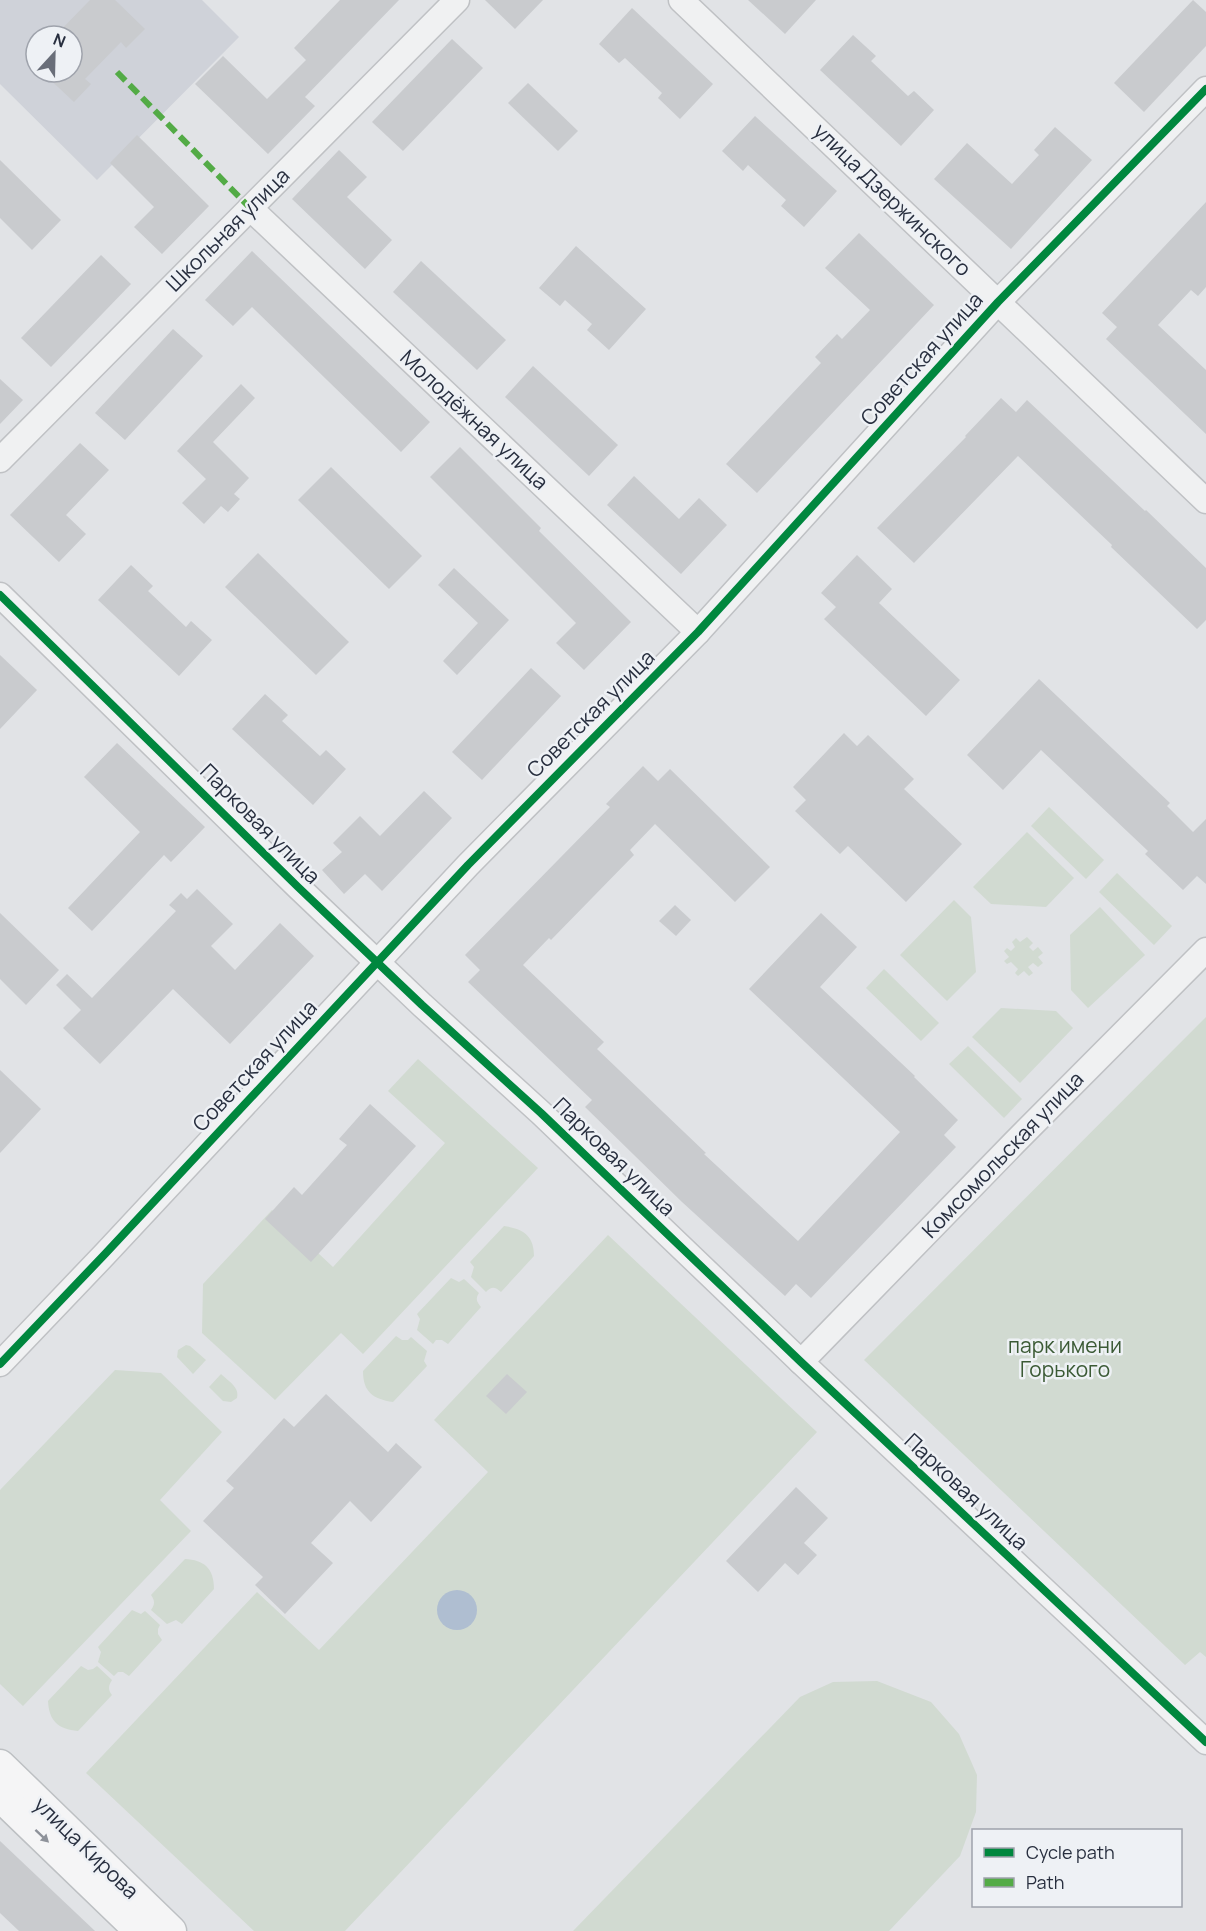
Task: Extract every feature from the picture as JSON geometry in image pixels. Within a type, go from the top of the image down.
[{"type":"main road","name":"улица Кирова","points":[[0,1765],[171,1931]]},
{"type":"main road","name":"улица Кирова","points":[[0,1796],[140,1931]]},
{"type":"street","name":"Школьная улица","points":[[0,460],[457,0]]},
{"type":"street","name":"улица Дзержинского","points":[[681,0],[1206,501]]},
{"type":"street","name":"Советская улица","points":[[0,1364],[492,840],[698,632],[998,302],[1206,89]]},
{"type":"street","name":"Молодёжная улица","points":[[250,208],[698,632]]},
{"type":"street","name":"Парковая улица","points":[[0,595],[376,962],[541,1113],[801,1362],[1206,1742]]},
{"type":"street","name":"Комсомольская улица","points":[[801,1362],[1206,950]]},
{"type":"shaded area","points":[[0,0],[202,0],[239,37],[97,180],[0,84]]},
{"type":"green space","points":[[1049,807],[1104,860],[1086,879],[1031,826]]},
{"type":"green space","points":[[1027,832],[1074,878],[1046,907],[991,904],[973,887]]},
{"type":"green space","points":[[1117,873],[1172,926],[1154,945],[1099,892]]},
{"type":"green space","points":[[954,900],[971,917],[976,972],[947,1001],[900,955]]},
{"type":"green space","points":[[1100,907],[1145,955],[1088,1008],[1071,990],[1070,935]]},
{"type":"green space","points":[[1027,937],[1033,943],[1029,947],[1033,951],[1038,947],[1043,953],[1038,957],[1043,963],[1038,967],[1033,963],[1028,967],[1033,973],[1029,976],[1024,971],[1018,976],[1015,973],[1018,969],[1011,962],[1007,964],[1004,961],[1009,957],[1004,951],[1007,948],[1011,951],[1015,947],[1012,942],[1016,938],[1020,942]]},
{"type":"green space","points":[[884,969],[939,1023],[921,1041],[866,988]]},
{"type":"green space","points":[[1001,1008],[1056,1011],[1073,1028],[1020,1083],[972,1037]]},
{"type":"green space","name":"парк имени Горького","points":[[1206,1017],[1206,1657],[1200,1652],[1185,1665],[864,1360]]},
{"type":"green space","points":[[968,1046],[1022,1099],[1004,1118],[949,1064]]},
{"type":"green space","points":[[418,1059],[538,1168],[363,1354],[341,1333],[275,1400],[202,1333],[203,1284],[272,1210],[333,1267],[445,1143],[388,1091]]},
{"type":"green space","points":[[504,1226],[517,1229],[530,1239],[534,1256],[501,1292],[494,1288],[486,1292],[471,1277],[474,1267],[470,1262]]},
{"type":"green space","points":[[608,1235],[817,1432],[345,1931],[254,1931],[86,1773],[257,1592],[319,1650],[488,1472],[434,1420]]},
{"type":"green space","points":[[451,1278],[459,1282],[464,1279],[479,1293],[477,1300],[481,1307],[448,1344],[442,1340],[436,1340],[433,1344],[417,1330],[420,1319],[417,1314]]},
{"type":"green space","points":[[396,1336],[402,1340],[408,1340],[411,1337],[427,1351],[424,1361],[427,1366],[393,1402],[380,1399],[370,1393],[363,1378],[363,1371]]},
{"type":"green space","points":[[186,1345],[206,1360],[193,1374],[177,1357],[178,1350]]},
{"type":"green space","points":[[115,1370],[161,1373],[222,1432],[160,1500],[191,1531],[23,1706],[0,1684],[0,1490]]},
{"type":"green space","points":[[221,1374],[233,1384],[237,1391],[237,1398],[231,1402],[223,1401],[209,1387]]},
{"type":"green space","points":[[185,1559],[198,1561],[207,1566],[214,1582],[214,1589],[182,1624],[176,1620],[167,1624],[151,1610],[154,1602],[151,1595]]},
{"type":"green space","points":[[132,1610],[141,1614],[145,1611],[160,1625],[158,1634],[162,1640],[129,1676],[118,1672],[114,1676],[98,1662],[101,1652],[98,1647]]},
{"type":"green space","points":[[81,1666],[88,1670],[97,1666],[112,1680],[109,1688],[112,1695],[78,1731],[56,1723],[50,1714],[48,1701]]},
{"type":"green space","points":[[877,1681],[931,1702],[959,1734],[977,1775],[976,1812],[960,1856],[889,1931],[573,1931],[800,1697],[833,1682]]},
{"type":"water","points":[[457,1590],[471,1596],[477,1610],[471,1624],[457,1630],[443,1624],[437,1610],[443,1596]]},
{"type":"building","points":[[90,0],[115,0],[145,29],[126,48],[121,42],[85,79],[91,84],[74,102],[55,84],[84,84],[84,24],[67,24]]},
{"type":"building","points":[[340,0],[399,0],[305,97],[315,106],[268,154],[195,84],[223,56],[267,99],[306,60],[294,48]]},
{"type":"building","points":[[485,0],[543,0],[515,29]]},
{"type":"building","points":[[748,0],[816,0],[785,34]]},
{"type":"building","points":[[1193,0],[1206,12],[1206,46],[1144,112],[1114,83]]},
{"type":"building","points":[[632,8],[713,84],[680,119],[658,98],[662,93],[625,58],[619,63],[599,44]]},
{"type":"building","points":[[853,35],[876,56],[871,61],[908,96],[914,91],[934,110],[901,146],[820,70]]},
{"type":"building","points":[[452,39],[483,68],[403,151],[372,122]]},
{"type":"building","points":[[528,83],[578,131],[558,151],[508,103]]},
{"type":"building","points":[[755,116],[837,191],[804,227],[781,206],[786,200],[748,165],[743,171],[722,151]]},
{"type":"building","points":[[1055,127],[1092,160],[1011,249],[934,179],[967,143],[1012,184],[1039,155],[1034,150]]},
{"type":"building","points":[[137,135],[209,206],[162,254],[134,227],[154,207],[110,163]]},
{"type":"building","points":[[339,150],[367,177],[347,197],[392,240],[365,269],[292,199]]},
{"type":"building","points":[[0,160],[61,220],[32,250],[0,218]]},
{"type":"building","points":[[1206,202],[1206,287],[1198,296],[1191,290],[1158,325],[1206,370],[1206,434],[1106,339],[1117,327],[1102,313]]},
{"type":"building","points":[[859,233],[934,305],[757,493],[726,464],[821,363],[815,357],[837,334],[842,339],[870,310],[825,268]]},
{"type":"building","points":[[576,246],[646,309],[609,350],[587,330],[592,324],[565,300],[560,306],[539,288]]},
{"type":"building","points":[[252,251],[430,422],[401,452],[252,307],[233,326],[205,300]]},
{"type":"building","points":[[101,255],[131,284],[51,367],[21,338]]},
{"type":"building","points":[[421,261],[506,340],[477,370],[393,292]]},
{"type":"building","points":[[173,329],[203,356],[125,440],[95,413]]},
{"type":"building","points":[[533,366],[618,445],[589,476],[505,397]]},
{"type":"building","points":[[0,379],[23,400],[0,424]]},
{"type":"building","points":[[241,384],[255,398],[213,442],[249,478],[234,494],[240,499],[228,512],[221,506],[204,524],[182,503],[206,479],[177,451]]},
{"type":"building","points":[[1001,398],[1016,412],[1027,400],[1206,568],[1206,620],[1197,629],[1018,456],[914,563],[877,528]]},
{"type":"building","points":[[80,443],[109,470],[66,515],[86,534],[59,562],[10,515]]},
{"type":"building","points":[[460,447],[541,528],[539,531],[631,622],[584,670],[556,643],[576,623],[430,477]]},
{"type":"building","points":[[331,467],[422,556],[389,589],[298,500]]},
{"type":"building","points":[[634,476],[679,519],[699,498],[727,525],[681,574],[607,505]]},
{"type":"building","points":[[258,553],[349,642],[316,675],[225,587]]},
{"type":"building","points":[[857,555],[892,589],[879,603],[960,680],[926,716],[824,619],[836,607],[821,593]]},
{"type":"building","points":[[131,565],[153,586],[148,591],[186,627],[191,621],[212,640],[179,676],[98,600]]},
{"type":"building","points":[[454,568],[509,620],[457,675],[443,661],[478,623],[438,585]]},
{"type":"building","points":[[0,655],[37,690],[0,729]]},
{"type":"building","points":[[531,668],[561,696],[482,780],[452,752]]},
{"type":"building","points":[[1039,679],[1170,803],[1167,806],[1193,832],[1206,819],[1206,884],[1197,876],[1183,890],[1145,854],[1148,851],[1041,750],[1003,790],[967,755]]},
{"type":"building","points":[[265,694],[288,715],[282,721],[320,756],[326,750],[346,769],[313,805],[232,729]]},
{"type":"building","points":[[844,733],[857,746],[868,735],[914,779],[904,789],[962,844],[906,902],[848,846],[840,854],[795,811],[806,800],[793,787]]},
{"type":"building","points":[[117,743],[205,827],[171,862],[164,855],[92,931],[68,908],[140,832],[84,777]]},
{"type":"building","points":[[643,766],[658,781],[670,769],[770,867],[735,902],[655,824],[630,850],[634,855],[551,940],[549,938],[523,965],[604,1042],[597,1049],[706,1153],[704,1154],[798,1241],[900,1132],[749,989],[821,913],[857,947],[820,987],[915,1076],[958,1120],[944,1135],[956,1147],[811,1298],[796,1284],[785,1296],[682,1202],[585,1107],[592,1100],[468,982],[480,970],[465,955],[610,807],[606,804]]},
{"type":"building","points":[[424,791],[452,818],[382,891],[365,874],[344,894],[322,870],[342,852],[333,843],[360,816],[380,836]]},
{"type":"building","points":[[197,889],[233,924],[211,946],[235,970],[280,923],[314,956],[230,1044],[173,989],[100,1064],[63,1028],[81,1010],[56,985],[67,974],[92,998],[176,911],[169,905],[181,893],[187,899]]},
{"type":"building","points":[[675,905],[691,920],[676,936],[659,921]]},
{"type":"building","points":[[0,913],[59,970],[26,1005],[0,979]]},
{"type":"building","points":[[0,1070],[41,1109],[0,1153]]},
{"type":"building","points":[[370,1104],[416,1146],[311,1262],[265,1219],[294,1187],[302,1195],[347,1145],[339,1139]]},
{"type":"building","points":[[507,1374],[527,1392],[506,1414],[486,1396]]},
{"type":"building","points":[[326,1394],[388,1452],[396,1443],[422,1467],[371,1522],[350,1501],[311,1543],[333,1563],[285,1614],[255,1585],[263,1577],[203,1521],[234,1488],[226,1481],[284,1418],[294,1427]]},
{"type":"building","points":[[796,1487],[828,1518],[804,1543],[817,1555],[798,1575],[785,1563],[758,1592],[726,1561]]},
{"type":"building","points":[[0,1841],[95,1931],[19,1931],[0,1913]]},
{"type":"marked path","points":[[117,72],[250,208]]},
{"type":"cycle path","points":[[0,1364],[468,865],[698,632],[998,302],[1206,89]]},
{"type":"cycle path","points":[[0,595],[422,1005],[541,1113],[801,1362],[1206,1742]]}]
